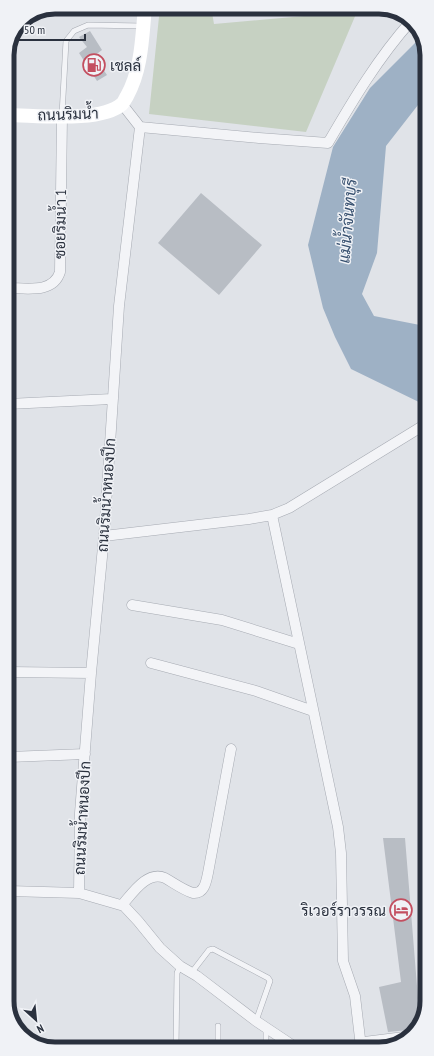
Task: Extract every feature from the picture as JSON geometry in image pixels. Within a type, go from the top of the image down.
[{"type":"main road","points":[[122,104],[132,87],[139,66],[144,14]]},
{"type":"main road","name":"ถนนริมน้ำ","points":[[14,115],[85,116],[108,112],[122,104]]},
{"type":"street","points":[[122,104],[140,127],[328,143],[352,102],[392,42],[407,25]]},
{"type":"street","name":"ซอยริมน้ำ 1","points":[[14,288],[40,288],[48,286],[54,283],[60,272],[62,116]]},
{"type":"street","name":"ถนนริมน้ำหนองปึก","points":[[79,893],[80,813],[104,536],[119,306],[140,127]]},
{"type":"street","points":[[14,404],[112,399]]},
{"type":"street","points":[[104,536],[272,515],[294,506],[420,428]]},
{"type":"street","points":[[272,515],[338,827],[341,853],[343,961],[355,996],[360,1042]]},
{"type":"street","points":[[132,605],[222,620],[299,644]]},
{"type":"street","points":[[151,663],[256,691],[313,711]]},
{"type":"street","points":[[14,672],[91,673]]},
{"type":"street","points":[[122,905],[141,884],[152,878],[163,878],[193,893],[197,893],[203,889],[208,874],[231,749]]},
{"type":"street","points":[[14,757],[85,754]]},
{"type":"street","points":[[14,891],[79,893],[122,905],[138,921],[160,948],[180,966],[192,972],[256,1021],[288,1042]]},
{"type":"lane","points":[[62,116],[66,41],[74,31],[88,25],[143,26]]},
{"type":"lane","points":[[192,972],[209,950],[213,949],[268,978],[270,981],[256,1021]]},
{"type":"lane","points":[[176,1042],[177,973],[180,966]]},
{"type":"lane","points":[[218,1026],[218,1042]]},
{"type":"lane","points":[[266,1027],[266,1042]]},
{"type":"lane","points":[[365,1042],[402,1035]]},
{"type":"shaded area","points":[[216,14],[237,14],[216,16]]},
{"type":"green space","points":[[159,14],[212,14],[214,24],[304,16],[304,14],[356,14],[306,132],[149,114]]},
{"type":"water","name":"แม่น้ำจันทบุรี","points":[[417,41],[420,55],[420,102],[386,146],[377,253],[362,294],[374,316],[420,325],[420,403],[351,369],[323,308],[308,245],[333,147],[370,88]]},
{"type":"building","name":"เชลล์","points":[[90,31],[102,50],[94,56],[107,75],[97,81],[79,53],[87,47],[79,37]]},
{"type":"building","points":[[201,193],[262,245],[219,295],[158,243]]},
{"type":"building","name":"ริเวอร์ราวรรณ","points":[[383,838],[405,838],[419,1009],[416,1019],[408,1030],[388,1032],[379,987],[401,982]]},
{"type":"place","name":"เชลล์","points":[[94,65]]},
{"type":"place","name":"ริเวอร์ราวรรณ","points":[[401,910]]}]
